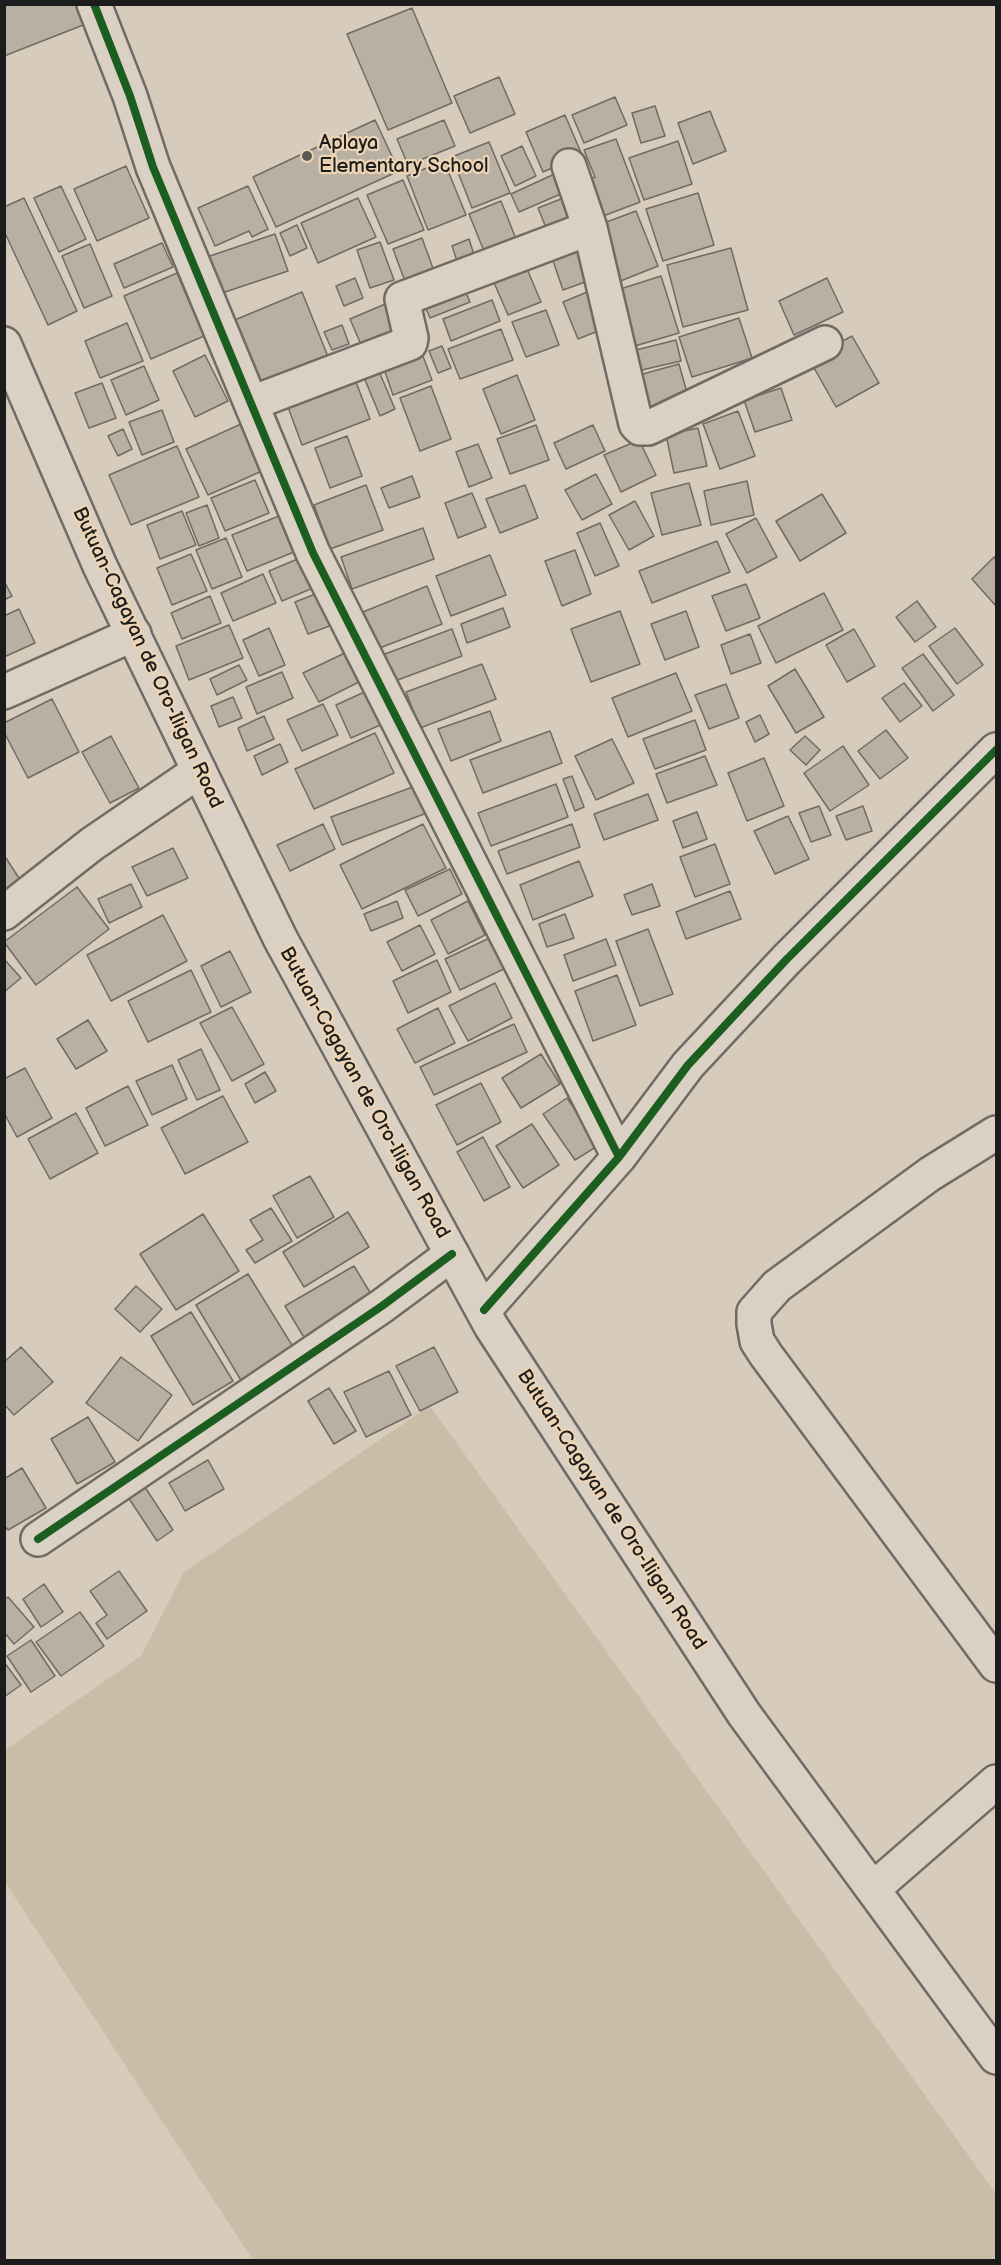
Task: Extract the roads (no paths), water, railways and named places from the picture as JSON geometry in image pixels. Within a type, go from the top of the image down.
[{"type":"main road","points":[[94,4],[130,96],[153,167],[313,552],[619,1157]]},
{"type":"main road","points":[[569,166],[590,228],[636,424],[640,429],[648,428],[825,343]]},
{"type":"main road","points":[[252,403],[410,343],[402,299],[590,228]]},
{"type":"main road","name":"Butuan-Cagayan de Oro-Iligan Road","points":[[4,344],[100,566],[280,938],[503,1343],[744,1714],[996,2057]]},
{"type":"main road","points":[[4,692],[134,634]]},
{"type":"main road","points":[[484,1310],[619,1157],[688,1065],[778,969],[996,750]]},
{"type":"main road","points":[[4,913],[92,844],[199,771]]},
{"type":"main road","points":[[996,1133],[930,1174],[777,1286],[754,1312],[754,1324],[757,1341],[766,1355],[996,1665]]},
{"type":"main road","points":[[38,1539],[372,1313],[452,1254]]},
{"type":"main road","points":[[873,1889],[996,1782]]},
{"type":"place","name":"Aplaya Elementary School","points":[[307,156]]}]
